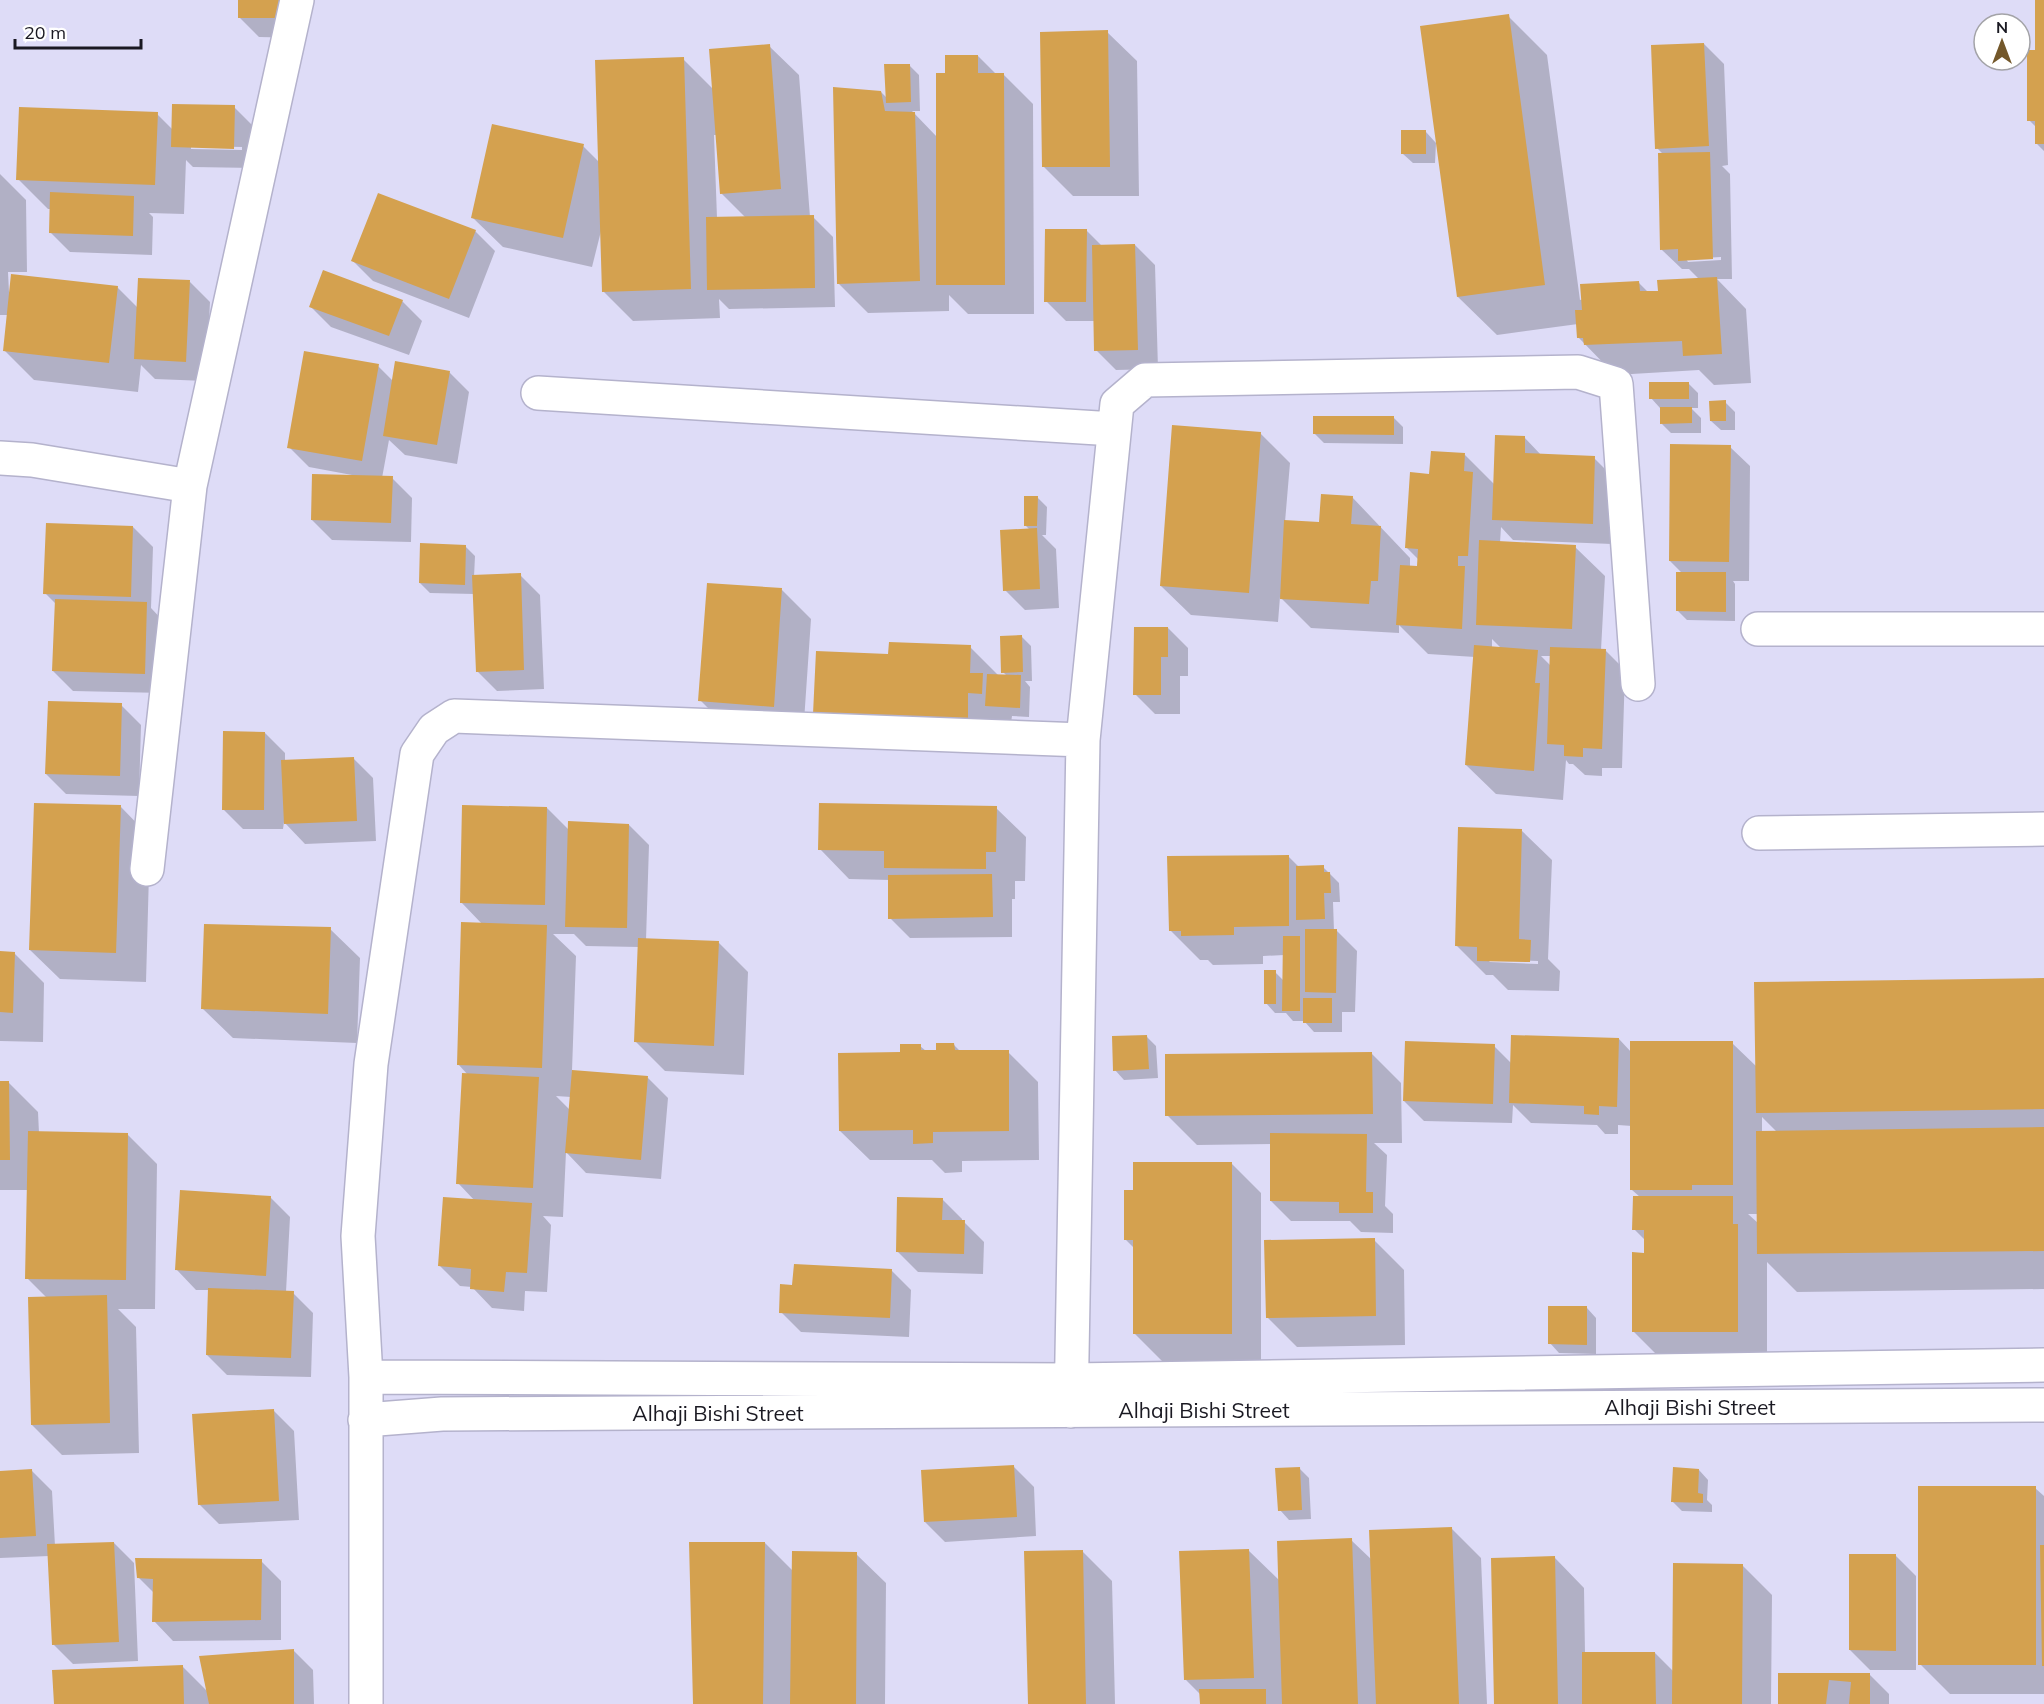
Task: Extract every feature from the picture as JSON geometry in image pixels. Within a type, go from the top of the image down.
[{"type":"street","points":[[147,869],[190,486],[297,0]]},
{"type":"street","points":[[1071,1395],[1083,740],[1117,404],[1145,380],[1578,372],[1616,384],[1638,684]]},
{"type":"street","points":[[538,393],[1114,429]]},
{"type":"street","points":[[0,458],[32,460],[190,486]]},
{"type":"street","points":[[1758,629],[2044,629]]},
{"type":"street","points":[[366,1704],[366,1377],[358,1236],[371,1064],[417,754],[434,729],[454,716],[1083,740]]},
{"type":"street","points":[[1759,833],[2044,829]]},
{"type":"street","name":"Alhaji Bishi Street","points":[[365,1420],[442,1414],[2044,1365]]},
{"type":"street","name":"Alhaji Bishi Street","points":[[366,1377],[1071,1395],[2044,1405]]},
{"type":"building","points":[[238,0],[286,0],[286,18],[238,18]]},
{"type":"building","points":[[2035,0],[2044,0],[2044,144],[2035,144],[2035,121],[2027,121],[2027,72],[2032,72],[2032,50],[2035,50]]},
{"type":"building","points":[[1509,14],[1545,285],[1457,297],[1420,26]]},
{"type":"building","points":[[1108,30],[1110,167],[1042,167],[1040,32]]},
{"type":"building","points":[[1704,43],[1709,146],[1655,149],[1651,45]]},
{"type":"building","points":[[770,44],[781,189],[720,194],[709,49]]},
{"type":"building","points":[[945,55],[978,55],[978,73],[1004,73],[1005,285],[936,285],[936,73],[945,73]]},
{"type":"building","points":[[684,57],[691,289],[602,292],[595,60]]},
{"type":"building","points":[[884,64],[910,64],[911,102],[886,103]]},
{"type":"building","points":[[833,87],[881,91],[885,111],[915,112],[920,281],[837,284]]},
{"type":"building","points":[[172,104],[235,105],[234,149],[171,147]]},
{"type":"building","points":[[19,107],[158,112],[155,185],[16,180]]},
{"type":"building","points":[[492,124],[584,144],[563,238],[471,218]]},
{"type":"building","points":[[1401,130],[1426,130],[1426,154],[1401,154]]},
{"type":"building","points":[[1710,152],[1713,259],[1678,261],[1678,249],[1660,250],[1658,153]]},
{"type":"building","points":[[50,192],[134,196],[133,236],[49,233]]},
{"type":"building","points":[[378,193],[476,230],[449,299],[351,261]]},
{"type":"building","points":[[814,215],[815,288],[707,290],[706,217]]},
{"type":"building","points":[[1045,229],[1087,229],[1086,302],[1044,302]]},
{"type":"building","points":[[1135,244],[1138,350],[1094,351],[1092,245]]},
{"type":"building","points":[[323,270],[403,300],[389,336],[309,307]]},
{"type":"building","points":[[11,274],[118,286],[109,363],[3,351]]},
{"type":"building","points":[[1717,277],[1722,354],[1683,356],[1682,341],[1584,345],[1583,338],[1577,338],[1575,310],[1582,310],[1580,284],[1639,281],[1640,291],[1658,291],[1657,280]]},
{"type":"building","points":[[138,278],[190,280],[186,362],[134,359]]},
{"type":"building","points":[[304,351],[379,364],[362,461],[287,448]]},
{"type":"building","points":[[395,361],[450,371],[437,445],[383,436]]},
{"type":"building","points":[[1649,382],[1689,382],[1689,399],[1649,399]]},
{"type":"building","points":[[1726,400],[1726,421],[1710,421],[1709,401]]},
{"type":"building","points":[[1660,407],[1692,407],[1692,423],[1660,424]]},
{"type":"building","points":[[1313,416],[1394,416],[1394,435],[1313,434]]},
{"type":"building","points":[[1172,425],[1261,432],[1249,593],[1160,586]]},
{"type":"building","points":[[1495,435],[1525,436],[1525,453],[1595,456],[1593,524],[1492,520]]},
{"type":"building","points":[[1670,444],[1731,445],[1729,562],[1669,561]]},
{"type":"building","points":[[1431,451],[1465,453],[1464,471],[1473,472],[1468,556],[1458,556],[1458,566],[1465,566],[1462,629],[1396,625],[1400,565],[1417,566],[1418,549],[1405,548],[1410,472],[1429,474]]},
{"type":"building","points":[[312,474],[393,476],[391,523],[311,520]]},
{"type":"building","points":[[1321,494],[1353,496],[1351,524],[1381,526],[1378,581],[1371,581],[1369,604],[1280,599],[1284,520],[1319,522]]},
{"type":"building","points":[[1024,496],[1038,496],[1037,526],[1024,526]]},
{"type":"building","points":[[46,523],[133,526],[131,597],[43,594]]},
{"type":"building","points":[[1037,528],[1040,589],[1003,591],[1000,530]]},
{"type":"building","points":[[1479,540],[1576,545],[1572,629],[1476,625]]},
{"type":"building","points":[[420,543],[466,545],[465,585],[419,583]]},
{"type":"building","points":[[1676,572],[1726,572],[1726,612],[1676,611]]},
{"type":"building","points":[[521,573],[524,670],[476,672],[472,575]]},
{"type":"building","points":[[707,583],[782,588],[774,707],[698,701]]},
{"type":"building","points":[[55,599],[147,602],[145,674],[52,671]]},
{"type":"building","points":[[1134,627],[1168,627],[1168,657],[1161,657],[1161,695],[1133,695]]},
{"type":"building","points":[[1022,635],[1023,672],[1001,673],[1000,636]]},
{"type":"building","points":[[889,642],[971,645],[970,673],[983,673],[982,694],[968,693],[968,721],[813,714],[816,651],[888,654]]},
{"type":"building","points":[[1474,645],[1538,650],[1535,683],[1540,683],[1534,771],[1465,765]]},
{"type":"building","points":[[1550,647],[1606,649],[1602,749],[1583,748],[1583,757],[1564,756],[1564,745],[1547,744]]},
{"type":"building","points":[[987,674],[1021,675],[1020,708],[985,706]]},
{"type":"building","points":[[48,701],[122,703],[120,776],[45,774]]},
{"type":"building","points":[[223,731],[265,732],[264,810],[222,810]]},
{"type":"building","points":[[354,757],[357,821],[284,824],[281,760]]},
{"type":"building","points":[[34,803],[121,805],[116,953],[29,950]]},
{"type":"building","points":[[819,803],[997,806],[996,852],[986,852],[986,869],[884,868],[884,851],[818,850]]},
{"type":"building","points":[[462,805],[547,807],[545,905],[460,903]]},
{"type":"building","points":[[568,821],[629,824],[627,928],[565,927]]},
{"type":"building","points":[[1458,827],[1522,829],[1519,939],[1531,940],[1530,962],[1477,961],[1477,947],[1455,946]]},
{"type":"building","points":[[1289,855],[1289,926],[1234,927],[1234,935],[1181,936],[1181,931],[1169,931],[1167,856]]},
{"type":"building","points":[[1324,865],[1324,872],[1330,872],[1331,893],[1324,893],[1325,919],[1296,920],[1296,866]]},
{"type":"building","points":[[992,874],[993,917],[888,919],[888,875]]},
{"type":"building","points":[[461,922],[547,925],[542,1068],[457,1065]]},
{"type":"building","points":[[204,924],[331,927],[328,1014],[201,1009]]},
{"type":"building","points":[[1305,929],[1337,929],[1336,993],[1305,992]]},
{"type":"building","points":[[1283,936],[1300,936],[1300,1011],[1282,1011]]},
{"type":"building","points":[[638,938],[719,941],[714,1046],[634,1042]]},
{"type":"building","points":[[0,951],[15,952],[13,1013],[0,1012]]},
{"type":"building","points":[[1264,970],[1276,970],[1276,1004],[1264,1004]]},
{"type":"building","points":[[2044,978],[2044,1109],[1756,1113],[1754,982]]},
{"type":"building","points":[[1303,998],[1332,998],[1332,1023],[1303,1023]]},
{"type":"building","points":[[1147,1035],[1149,1069],[1113,1071],[1112,1036]]},
{"type":"building","points":[[1511,1035],[1619,1038],[1617,1107],[1599,1106],[1599,1115],[1584,1114],[1584,1106],[1509,1103]]},
{"type":"building","points":[[1405,1041],[1495,1044],[1493,1104],[1403,1101]]},
{"type":"building","points":[[1630,1041],[1733,1041],[1733,1185],[1692,1185],[1692,1190],[1630,1190]]},
{"type":"building","points":[[936,1043],[954,1043],[955,1050],[1009,1050],[1009,1131],[933,1132],[933,1143],[913,1144],[913,1130],[839,1131],[838,1053],[900,1052],[900,1044],[921,1044],[921,1050],[936,1050]]},
{"type":"building","points":[[1372,1052],[1373,1114],[1165,1116],[1165,1054]]},
{"type":"building","points":[[572,1070],[648,1076],[641,1160],[565,1153]]},
{"type":"building","points":[[462,1073],[539,1077],[533,1188],[456,1184]]},
{"type":"building","points":[[0,1081],[9,1081],[10,1160],[0,1160]]},
{"type":"building","points":[[2044,1127],[2044,1251],[1757,1254],[1756,1131]]},
{"type":"building","points":[[28,1131],[128,1133],[126,1280],[25,1279]]},
{"type":"building","points":[[1270,1133],[1367,1134],[1366,1192],[1373,1192],[1373,1213],[1339,1213],[1339,1202],[1270,1201]]},
{"type":"building","points":[[1133,1162],[1232,1162],[1232,1334],[1133,1334],[1133,1240],[1124,1240],[1124,1190],[1133,1190]]},
{"type":"building","points":[[180,1190],[271,1196],[266,1276],[175,1270]]},
{"type":"building","points":[[1633,1196],[1733,1196],[1733,1224],[1738,1224],[1738,1332],[1632,1332],[1632,1252],[1644,1253],[1644,1230],[1632,1230]]},
{"type":"building","points":[[443,1197],[532,1203],[527,1273],[506,1272],[504,1292],[470,1289],[471,1269],[438,1266]]},
{"type":"building","points":[[897,1197],[943,1198],[942,1220],[965,1220],[964,1254],[896,1252]]},
{"type":"building","points":[[1375,1238],[1376,1316],[1266,1318],[1264,1240]]},
{"type":"building","points":[[794,1264],[892,1269],[890,1318],[779,1313],[780,1284],[792,1285]]},
{"type":"building","points":[[208,1288],[294,1291],[291,1358],[206,1355]]},
{"type":"building","points":[[107,1295],[110,1423],[31,1425],[28,1297]]},
{"type":"building","points":[[1548,1306],[1587,1306],[1587,1345],[1548,1344]]},
{"type":"building","points":[[274,1409],[279,1501],[198,1505],[192,1414]]},
{"type":"building","points":[[1014,1465],[1017,1517],[924,1522],[921,1470]]},
{"type":"building","points":[[1300,1467],[1302,1510],[1278,1511],[1275,1468]]},
{"type":"building","points":[[1673,1467],[1699,1469],[1698,1493],[1703,1494],[1703,1503],[1671,1502]]},
{"type":"building","points":[[32,1469],[36,1536],[0,1538],[0,1471]]},
{"type":"building","points":[[1918,1486],[2036,1486],[2036,1665],[1918,1665]]},
{"type":"building","points":[[1452,1527],[1459,1704],[1376,1704],[1369,1530]]},
{"type":"building","points":[[1352,1538],[1358,1704],[1282,1704],[1277,1541]]},
{"type":"building","points":[[114,1542],[119,1642],[52,1645],[47,1544]]},
{"type":"building","points":[[689,1542],[765,1542],[763,1704],[693,1704]]},
{"type":"building","points":[[2040,1545],[2044,1545],[2044,1666],[2042,1666]]},
{"type":"building","points":[[1249,1549],[1254,1678],[1184,1680],[1179,1551]]},
{"type":"building","points":[[1083,1550],[1086,1704],[1028,1704],[1024,1551]]},
{"type":"building","points":[[792,1551],[857,1552],[856,1704],[790,1704]]},
{"type":"building","points":[[1849,1554],[1896,1554],[1896,1651],[1849,1650]]},
{"type":"building","points":[[1555,1556],[1558,1704],[1494,1704],[1491,1558]]},
{"type":"building","points":[[135,1558],[262,1559],[261,1620],[152,1622],[153,1579],[137,1578]]},
{"type":"building","points":[[1673,1563],[1743,1564],[1742,1704],[1672,1704]]},
{"type":"building","points":[[294,1649],[294,1704],[209,1704],[199,1656]]},
{"type":"building","points":[[1582,1652],[1655,1652],[1656,1704],[1582,1704]]},
{"type":"building","points":[[183,1665],[184,1704],[54,1704],[52,1670]]},
{"type":"building","points":[[1778,1673],[1870,1673],[1870,1704],[1849,1704],[1851,1682],[1829,1680],[1826,1704],[1778,1704]]},
{"type":"building","points":[[1199,1689],[1266,1689],[1266,1704],[1200,1704]]}]
